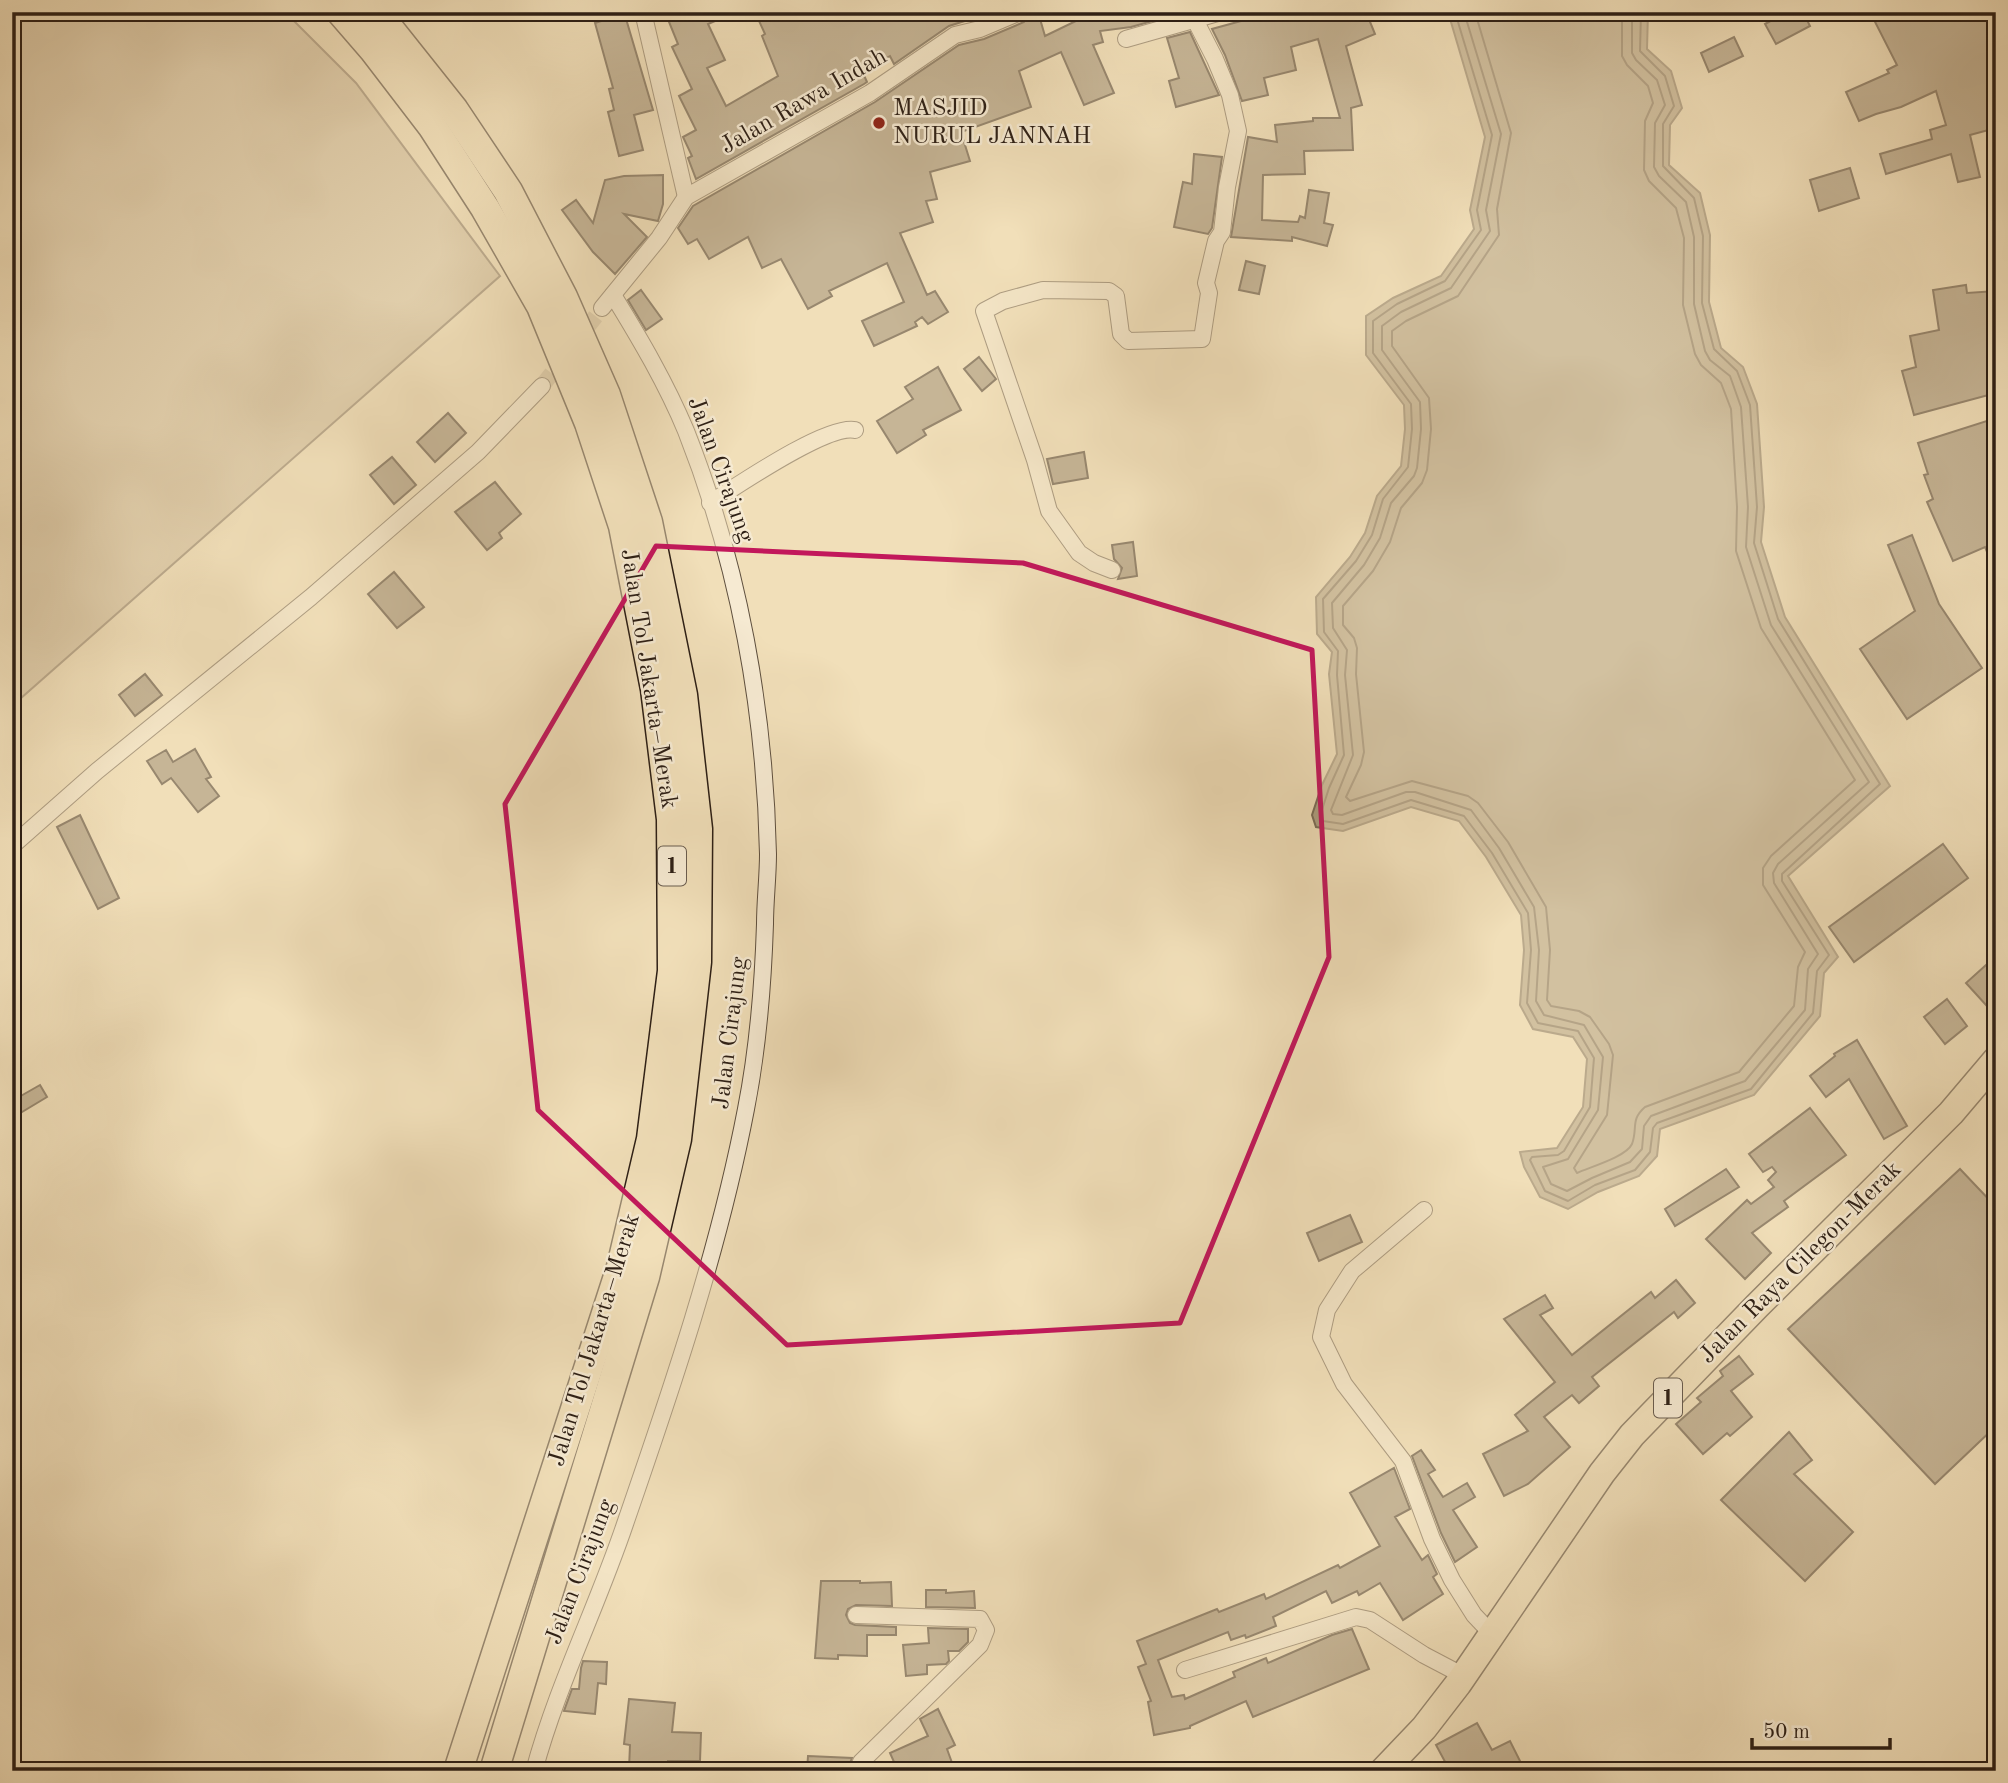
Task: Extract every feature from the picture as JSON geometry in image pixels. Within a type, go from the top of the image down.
[{"type":"highway","name":"Jalan Tol Jakarta–Merak","points":[[341,12],[432,126],[485,208],[541,306],[589,422],[623,526],[655,689],[671,819],[672,971],[651,1139],[621,1268],[458,1771]]},
{"type":"highway","name":"Jalan Tol Jakarta–Merak","points":[[376,12],[454,110],[508,191],[563,297],[606,395],[648,522],[683,695],[698,829],[697,962],[677,1139],[645,1277],[494,1771]]},
{"type":"highway","name":"Jalan Raya Cilegon-Merak","points":[[1383,1771],[1424,1728],[1464,1676],[1602,1473],[1632,1435],[1951,1112],[1996,1060]]},
{"type":"street","points":[[603,308],[659,239],[687,197],[643,12]]},
{"type":"street","name":"Jalan Rawa Indah","points":[[687,197],[870,93],[955,35],[980,29],[1020,12]]},
{"type":"street","points":[[1126,38],[1192,15],[1221,12]]},
{"type":"street","points":[[1112,570],[1094,563],[1079,552],[1049,511],[1035,460],[985,311],[1003,301],[1043,290],[1110,291],[1115,296],[1121,334],[1128,341],[1202,339],[1209,293],[1206,283],[1216,241],[1222,232],[1227,187],[1238,131],[1230,95],[1192,15]]},
{"type":"street","name":"Jalan Cirajung","points":[[534,1771],[548,1720],[624,1527],[699,1297],[724,1211],[753,1068],[762,996],[768,855],[759,732],[743,625],[727,556],[686,431],[662,380],[613,295]]},
{"type":"street","points":[[12,846],[97,771],[311,597],[468,461],[542,386]]},
{"type":"street","points":[[710,503],[764,469],[824,437],[845,429],[855,430]]},
{"type":"street","points":[[1424,1210],[1352,1271],[1327,1310],[1321,1337],[1344,1384],[1404,1461],[1432,1539],[1452,1580],[1474,1615],[1492,1634]]},
{"type":"street","points":[[856,1615],[980,1619],[986,1630],[980,1646],[861,1762],[857,1771]]},
{"type":"street","points":[[1185,1670],[1356,1617],[1370,1620],[1424,1655],[1464,1676]]},
{"type":"highlighted area","points":[[656,546],[1023,563],[1312,650],[1329,957],[1180,1323],[787,1345],[538,1110],[505,804]]},
{"type":"shaded area","points":[[12,12],[285,12],[356,83],[500,276],[12,706]]},
{"type":"water","points":[[1448,12],[1648,12],[1647,49],[1671,71],[1682,108],[1670,125],[1669,165],[1700,193],[1710,235],[1709,302],[1721,348],[1743,367],[1757,404],[1764,507],[1761,542],[1785,617],[1890,786],[1788,876],[1838,957],[1824,973],[1820,1016],[1754,1095],[1660,1129],[1657,1156],[1639,1176],[1598,1192],[1568,1209],[1540,1197],[1524,1167],[1520,1152],[1557,1148],[1583,1107],[1587,1059],[1573,1037],[1533,1029],[1520,1005],[1524,950],[1521,915],[1486,857],[1459,821],[1411,807],[1343,831],[1316,827],[1312,815],[1322,785],[1337,754],[1329,674],[1332,652],[1317,634],[1316,597],[1350,557],[1365,533],[1377,496],[1401,466],[1405,429],[1404,405],[1366,355],[1366,316],[1393,298],[1441,276],[1474,229],[1470,210],[1485,137]]},
{"type":"building","points":[[598,12],[624,12],[653,110],[634,115],[643,150],[619,156],[608,112],[614,110],[609,89],[613,88],[595,23],[601,21]]},
{"type":"building","points":[[665,12],[736,12],[708,24],[725,60],[707,68],[726,106],[778,76],[755,12],[780,12],[783,18],[794,12],[993,12],[949,26],[894,64],[890,56],[862,71],[867,82],[864,84],[696,179],[688,158],[692,156],[683,137],[696,130],[679,96],[692,89],[672,47],[678,44]]},
{"type":"building","points":[[1030,12],[1038,12],[1045,36],[1076,21],[1075,18],[1095,12],[1181,13],[1131,27],[1100,31],[1103,42],[1093,45],[1114,93],[1084,105],[1061,52],[1019,71],[1031,107],[961,132],[970,161],[930,172],[937,199],[926,201],[933,222],[900,233],[927,295],[935,291],[948,312],[928,324],[922,317],[915,322],[917,326],[874,346],[862,321],[904,302],[887,263],[829,291],[832,296],[808,309],[781,259],[762,268],[748,237],[709,259],[697,239],[688,244],[678,228],[693,206],[875,102],[959,45],[984,39],[1024,22]]},
{"type":"building","points":[[1274,12],[1366,12],[1375,34],[1346,46],[1362,105],[1351,108],[1353,150],[1304,151],[1305,174],[1263,175],[1262,220],[1298,222],[1300,216],[1305,218],[1309,190],[1329,193],[1324,223],[1333,225],[1327,246],[1292,237],[1292,241],[1231,237],[1248,137],[1277,142],[1275,125],[1313,121],[1313,118],[1340,118],[1318,39],[1291,47],[1296,70],[1264,78],[1268,95],[1242,101],[1212,29]]},
{"type":"building","points":[[1787,12],[1803,12],[1810,26],[1776,44],[1765,24]]},
{"type":"building","points":[[1870,12],[1996,12],[1996,128],[1970,135],[1980,177],[1958,182],[1951,154],[1886,174],[1880,154],[1932,139],[1930,130],[1946,125],[1936,91],[1901,107],[1859,121],[1846,92],[1889,73],[1887,70],[1897,65]]},
{"type":"building","points":[[1190,32],[1219,95],[1176,107],[1169,81],[1179,78],[1167,38]]},
{"type":"building","points":[[1734,37],[1743,56],[1709,72],[1701,53]]},
{"type":"building","points":[[1194,154],[1222,157],[1212,228],[1208,234],[1174,227],[1183,182],[1192,184]]},
{"type":"building","points":[[1850,168],[1859,198],[1819,211],[1810,180]]},
{"type":"building","points":[[663,175],[663,204],[658,221],[624,214],[647,237],[615,274],[593,252],[562,210],[576,200],[593,223],[605,180],[624,176]]},
{"type":"building","points":[[1246,261],[1265,266],[1259,294],[1239,290]]},
{"type":"building","points":[[1966,285],[1967,293],[1996,291],[1996,393],[1914,415],[1902,371],[1916,367],[1910,336],[1939,330],[1933,290]]},
{"type":"building","points":[[641,290],[662,319],[646,330],[628,300]]},
{"type":"building","points":[[979,357],[996,379],[982,391],[964,369]]},
{"type":"building","points":[[938,367],[961,410],[923,430],[926,435],[897,453],[877,421],[913,399],[905,387]]},
{"type":"building","points":[[448,413],[466,433],[435,462],[417,442]]},
{"type":"building","points":[[1996,418],[1996,473],[1988,476],[1996,494],[1995,572],[1985,547],[1953,561],[1927,502],[1933,499],[1924,475],[1928,474],[1918,443]]},
{"type":"building","points":[[1084,452],[1088,478],[1053,484],[1047,459]]},
{"type":"building","points":[[392,457],[416,485],[394,504],[370,475]]},
{"type":"building","points":[[495,482],[521,514],[499,533],[502,538],[487,550],[455,512]]},
{"type":"building","points":[[1912,535],[1939,604],[1982,668],[1907,719],[1860,649],[1915,611],[1888,545]]},
{"type":"building","points":[[1133,542],[1137,576],[1118,579],[1122,568],[1114,559],[1112,545]]},
{"type":"building","points":[[394,572],[424,607],[397,628],[368,594]]},
{"type":"building","points":[[145,674],[162,695],[135,716],[119,695]]},
{"type":"building","points":[[195,749],[211,777],[206,779],[219,796],[198,812],[171,778],[162,784],[147,761],[166,750],[173,762]]},
{"type":"building","points":[[80,815],[119,898],[98,909],[57,827]]},
{"type":"building","points":[[1943,844],[1968,878],[1854,962],[1829,927]]},
{"type":"building","points":[[1996,956],[1996,1016],[1966,983]]},
{"type":"building","points":[[1947,999],[1967,1026],[1945,1044],[1924,1017]]},
{"type":"building","points":[[1857,1040],[1907,1126],[1884,1139],[1849,1079],[1826,1097],[1810,1076],[1835,1056],[1834,1054]]},
{"type":"building","points":[[40,1085],[47,1097],[12,1118],[12,1101]]},
{"type":"building","points":[[1810,1108],[1846,1155],[1784,1201],[1788,1207],[1752,1233],[1771,1253],[1745,1279],[1706,1239],[1747,1200],[1751,1204],[1774,1187],[1768,1180],[1776,1172],[1772,1167],[1763,1172],[1749,1154]]},
{"type":"building","points":[[1726,1169],[1739,1187],[1675,1226],[1665,1209]]},
{"type":"building","points":[[1960,1169],[1996,1207],[1996,1426],[1935,1484],[1788,1329]]},
{"type":"building","points":[[1350,1215],[1362,1242],[1319,1261],[1307,1233]]},
{"type":"building","points":[[1676,1280],[1695,1303],[1678,1318],[1674,1312],[1592,1377],[1599,1386],[1579,1403],[1572,1395],[1544,1417],[1570,1447],[1528,1484],[1504,1496],[1483,1454],[1528,1431],[1515,1415],[1555,1382],[1504,1319],[1545,1295],[1553,1308],[1540,1315],[1572,1355],[1651,1292],[1655,1298]]},
{"type":"building","points":[[1739,1356],[1753,1374],[1731,1391],[1752,1417],[1730,1436],[1727,1433],[1703,1454],[1676,1424],[1701,1402],[1697,1398],[1723,1376],[1720,1371]]},
{"type":"building","points":[[1789,1432],[1812,1460],[1794,1474],[1853,1532],[1805,1581],[1721,1500]]},
{"type":"building","points":[[1421,1450],[1435,1470],[1428,1474],[1443,1497],[1467,1483],[1475,1497],[1453,1510],[1477,1547],[1455,1562],[1412,1456]]},
{"type":"building","points":[[1394,1468],[1410,1509],[1395,1517],[1422,1560],[1428,1555],[1437,1574],[1433,1577],[1443,1594],[1403,1620],[1380,1583],[1359,1595],[1357,1591],[1332,1603],[1326,1591],[1273,1617],[1276,1626],[1246,1638],[1245,1635],[1231,1640],[1228,1632],[1158,1660],[1172,1697],[1184,1695],[1185,1699],[1235,1677],[1233,1672],[1266,1658],[1268,1663],[1352,1629],[1369,1669],[1253,1717],[1246,1701],[1190,1728],[1154,1735],[1148,1702],[1151,1701],[1138,1667],[1146,1664],[1137,1641],[1217,1609],[1219,1612],[1264,1594],[1266,1599],[1338,1565],[1340,1568],[1380,1546],[1350,1493]]},
{"type":"building","points":[[821,1581],[891,1582],[892,1606],[856,1605],[848,1609],[846,1615],[850,1623],[855,1625],[896,1627],[896,1635],[867,1635],[867,1656],[838,1655],[838,1659],[815,1658]]},
{"type":"building","points":[[926,1590],[946,1590],[946,1593],[974,1591],[975,1608],[926,1607]]},
{"type":"building","points":[[928,1628],[968,1629],[968,1642],[959,1651],[948,1651],[949,1661],[946,1664],[927,1665],[927,1674],[906,1676],[903,1645],[929,1643]]},
{"type":"building","points":[[583,1661],[607,1662],[606,1684],[598,1683],[595,1714],[564,1711],[572,1689],[579,1689]]},
{"type":"building","points":[[629,1699],[675,1703],[672,1732],[701,1733],[700,1761],[668,1761],[668,1771],[629,1769],[630,1745],[624,1744]]},
{"type":"building","points":[[938,1709],[955,1745],[947,1749],[955,1771],[898,1771],[890,1753],[928,1736],[920,1719]]},
{"type":"building","points":[[1477,1723],[1492,1750],[1510,1741],[1525,1771],[1450,1771],[1436,1745]]},
{"type":"building","points":[[808,1756],[852,1758],[847,1771],[807,1771]]},
{"type":"tunnel","points":[[542,386],[602,308]]},
{"type":"place","name":"MASJID NURUL JANNAH","points":[[879,123]]}]
